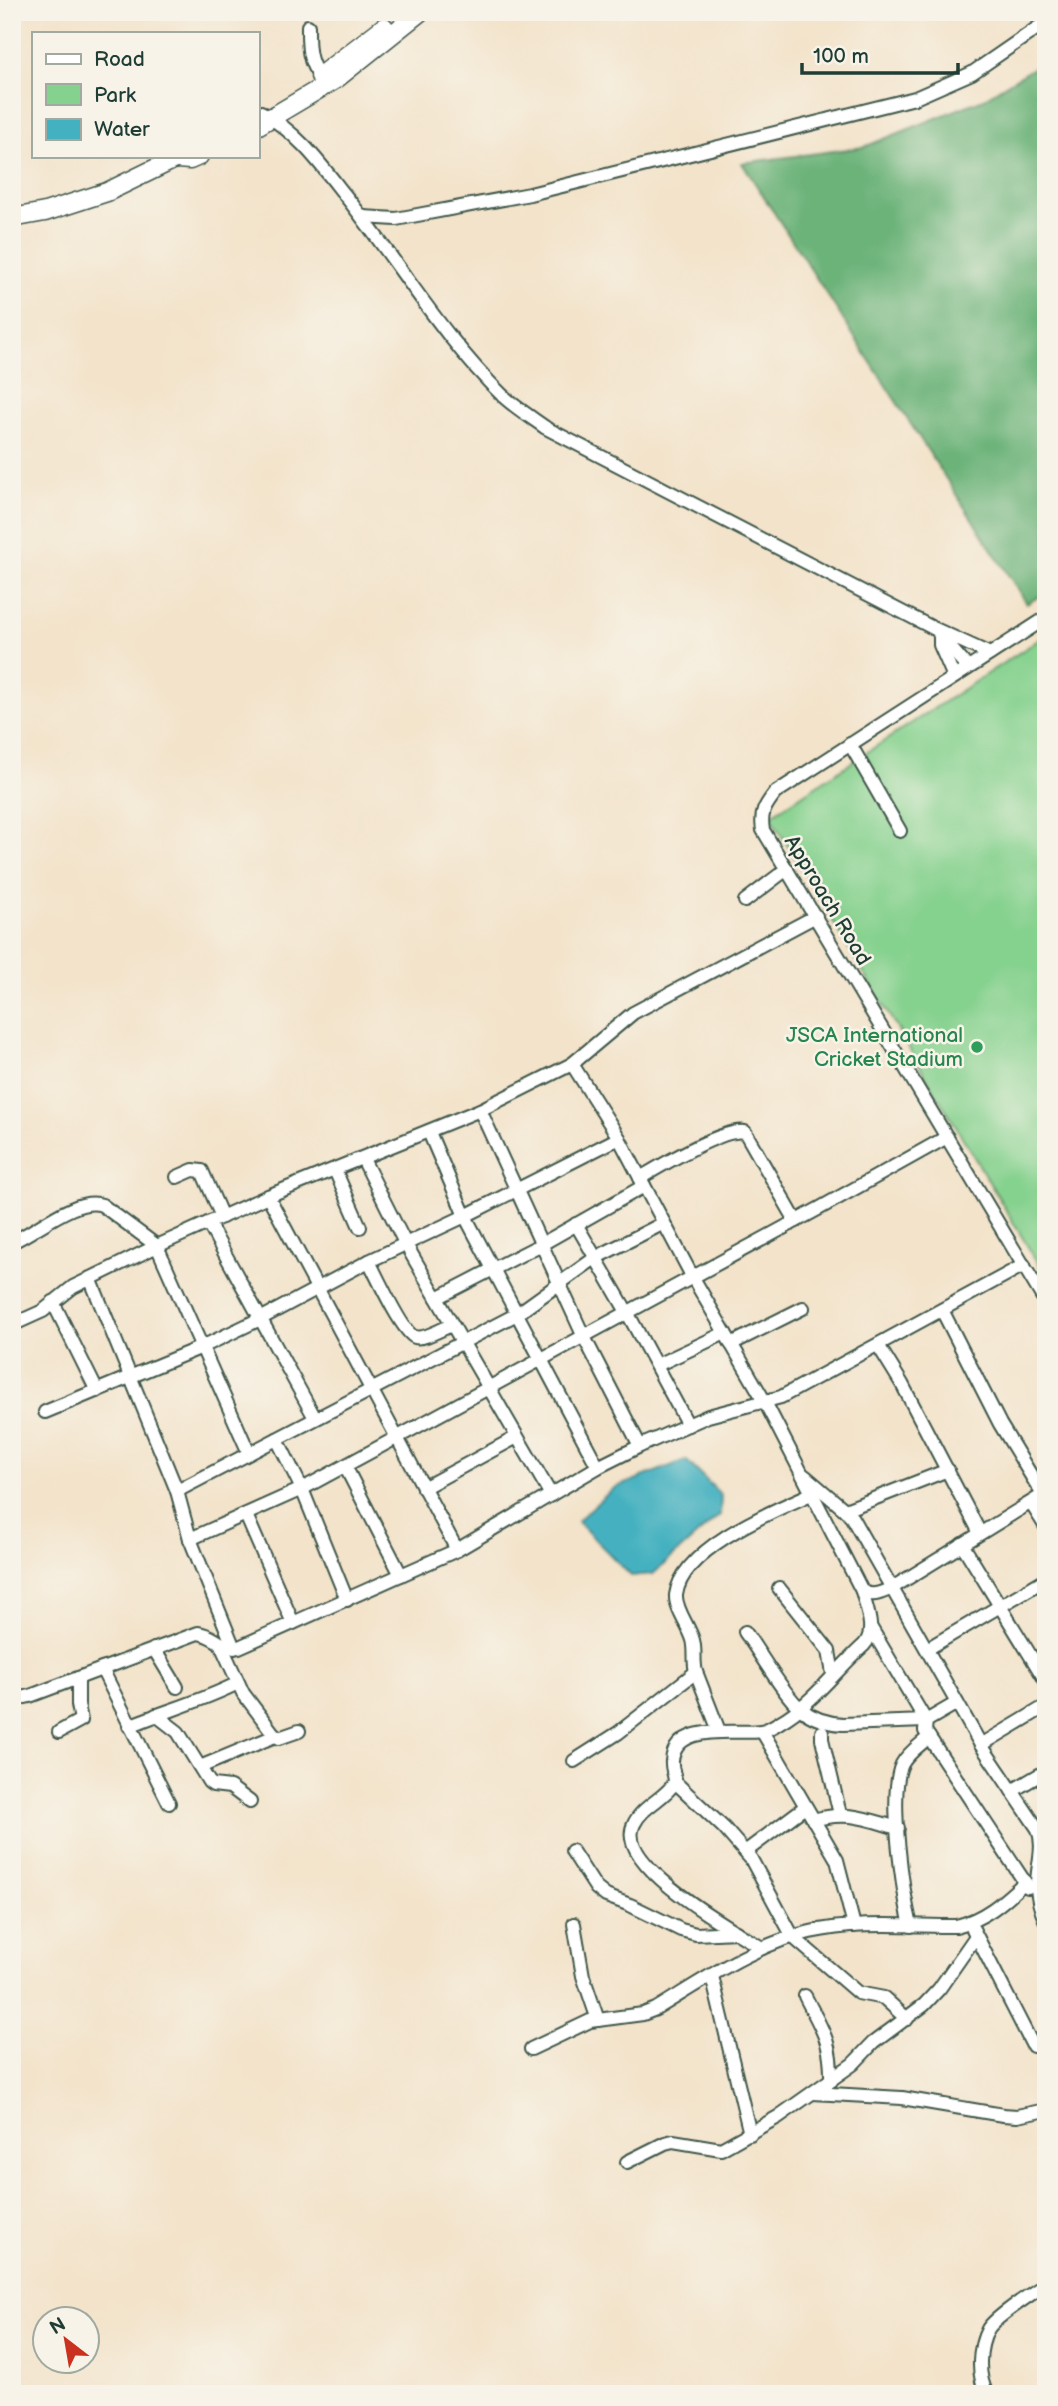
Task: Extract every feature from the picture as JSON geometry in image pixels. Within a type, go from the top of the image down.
[{"type":"main road","points":[[262,117],[321,76],[402,12]]},
{"type":"main road","points":[[262,117],[336,79],[420,12]]},
{"type":"main road","points":[[12,218],[56,209],[107,192],[179,158]]},
{"type":"street","points":[[363,217],[396,219],[530,194],[915,98],[972,73],[1046,22]]},
{"type":"street","points":[[308,26],[309,49],[316,72],[321,76]]},
{"type":"street","points":[[262,117],[301,141],[363,217],[440,323],[477,368],[526,414],[546,428],[937,631],[968,668]]},
{"type":"street","name":"Approach Road","points":[[1046,618],[775,793],[760,816],[763,830],[1046,1303]]},
{"type":"street","points":[[937,631],[950,627],[994,651]]},
{"type":"street","points":[[937,631],[954,677]]},
{"type":"street","points":[[850,744],[900,831]]},
{"type":"street","points":[[745,901],[787,869]]},
{"type":"street","points":[[12,1325],[43,1311],[73,1287],[157,1246],[268,1196],[480,1110],[572,1064],[634,1013],[816,916]]},
{"type":"street","points":[[572,1064],[618,1138],[692,1276],[765,1402],[862,1591],[870,1628],[926,1721],[924,1726],[929,1737],[1040,1905]]},
{"type":"street","points":[[480,1110],[558,1283],[640,1446]]},
{"type":"street","points":[[437,1298],[540,1245],[722,1135],[740,1131],[745,1132],[796,1221]]},
{"type":"street","points":[[429,1132],[465,1216],[598,1467]]},
{"type":"street","points":[[190,1539],[302,1489],[947,1136]]},
{"type":"street","points":[[45,1412],[202,1347],[618,1138]]},
{"type":"street","points":[[363,1159],[405,1243],[551,1495]]},
{"type":"street","points":[[177,1177],[193,1170],[202,1171],[222,1217]]},
{"type":"street","points":[[335,1170],[360,1227]]},
{"type":"street","points":[[268,1196],[457,1550]]},
{"type":"street","points":[[12,1242],[77,1206],[91,1203],[102,1205],[157,1246],[249,1454]]},
{"type":"street","points":[[208,1223],[315,1418]]},
{"type":"street","points":[[177,1492],[517,1314],[595,1258],[664,1223]]},
{"type":"street","points":[[576,1224],[657,1365],[688,1425]]},
{"type":"street","points":[[369,1261],[392,1306],[411,1334],[421,1337],[452,1325]]},
{"type":"street","points":[[12,1700],[30,1696],[198,1633],[208,1635],[228,1646],[347,1600],[457,1550],[598,1467],[640,1446],[716,1413],[781,1397],[1024,1265]]},
{"type":"street","points":[[90,1278],[177,1492],[238,1683],[275,1736]]},
{"type":"street","points":[[53,1302],[97,1391]]},
{"type":"street","points":[[657,1365],[803,1308]]},
{"type":"street","points":[[862,1591],[875,1595],[892,1588],[1044,1494],[1000,1424],[942,1310]]},
{"type":"street","points":[[878,1345],[902,1384],[980,1533]]},
{"type":"street","points":[[424,1488],[517,1437]]},
{"type":"street","points":[[277,1439],[302,1489],[347,1600]]},
{"type":"street","points":[[345,1466],[401,1575]]},
{"type":"street","points":[[845,1510],[948,1470]]},
{"type":"street","points":[[800,1473],[845,1510],[981,1745],[1044,1838],[1037,1886],[1046,1923]]},
{"type":"street","points":[[719,1731],[696,1672],[694,1643],[677,1603],[677,1592],[695,1561],[717,1542],[759,1517],[811,1494]]},
{"type":"street","points":[[1031,1503],[1046,1527]]},
{"type":"street","points":[[246,1515],[293,1623]]},
{"type":"street","points":[[962,1544],[1046,1681]]},
{"type":"street","points":[[927,1649],[1046,1579]]},
{"type":"street","points":[[779,1588],[829,1651],[833,1674]]},
{"type":"street","points":[[870,1628],[868,1641],[800,1709],[784,1720],[762,1731],[719,1731],[692,1735],[677,1748],[672,1761],[675,1782],[745,1852],[760,1873],[793,1937],[858,1993],[884,1998],[907,2019]]},
{"type":"street","points":[[745,1632],[800,1709],[830,1723],[854,1725],[926,1721],[957,1703]]},
{"type":"street","points":[[154,1649],[177,1687]]},
{"type":"street","points":[[102,1669],[169,1803]]},
{"type":"street","points":[[574,1761],[618,1733],[696,1672]]},
{"type":"street","points":[[59,1732],[81,1720],[78,1678]]},
{"type":"street","points":[[129,1726],[202,1700],[238,1683]]},
{"type":"street","points":[[981,1745],[1046,1706]]},
{"type":"street","points":[[156,1715],[178,1732],[214,1786],[230,1787],[250,1802]]},
{"type":"street","points":[[201,1767],[275,1736],[283,1737],[299,1731]]},
{"type":"street","points":[[762,1731],[837,1860],[854,1926]]},
{"type":"street","points":[[822,1732],[821,1739],[840,1814]]},
{"type":"street","points":[[911,1926],[900,1875],[897,1804],[900,1771],[911,1753],[929,1737]]},
{"type":"street","points":[[1012,1791],[1046,1771]]},
{"type":"street","points":[[675,1782],[646,1808],[634,1823],[630,1837],[632,1844],[651,1871],[762,1948]]},
{"type":"street","points":[[745,1852],[805,1807]]},
{"type":"street","points":[[813,1821],[840,1814],[898,1828]]},
{"type":"street","points":[[572,1851],[596,1888],[606,1896],[631,1905],[681,1930],[696,1934],[736,1932]]},
{"type":"street","points":[[531,2049],[598,2020],[643,2014],[762,1948],[793,1937],[854,1926],[956,1926],[969,1923],[997,1908],[1025,1882]]},
{"type":"street","points":[[969,1923],[1033,2046]]},
{"type":"street","points":[[574,1924],[583,1976],[598,2020]]},
{"type":"street","points":[[627,2162],[665,2143],[683,2142],[721,2149],[750,2134],[831,2081],[853,2064],[873,2043],[924,2005],[939,1989],[976,1936]]},
{"type":"street","points":[[712,1976],[750,2134]]},
{"type":"street","points":[[805,1996],[828,2043],[831,2081]]},
{"type":"street","points":[[813,2093],[902,2098],[1003,2115],[1017,2116],[1046,2110]]},
{"type":"street","points":[[987,2394],[979,2361],[989,2328],[1046,2284]]},
{"type":"green space","points":[[1046,60],[1046,592],[1027,604],[742,163],[864,147],[981,100]]},
{"type":"green space","name":"JSCA International Cricket Stadium","points":[[1046,635],[1046,1277],[770,816]]},
{"type":"water","points":[[686,1460],[721,1495],[720,1515],[653,1574],[631,1576],[577,1521],[614,1488]]},
{"type":"place","name":"JSCA International Cricket Stadium","points":[[977,1047]]}]
